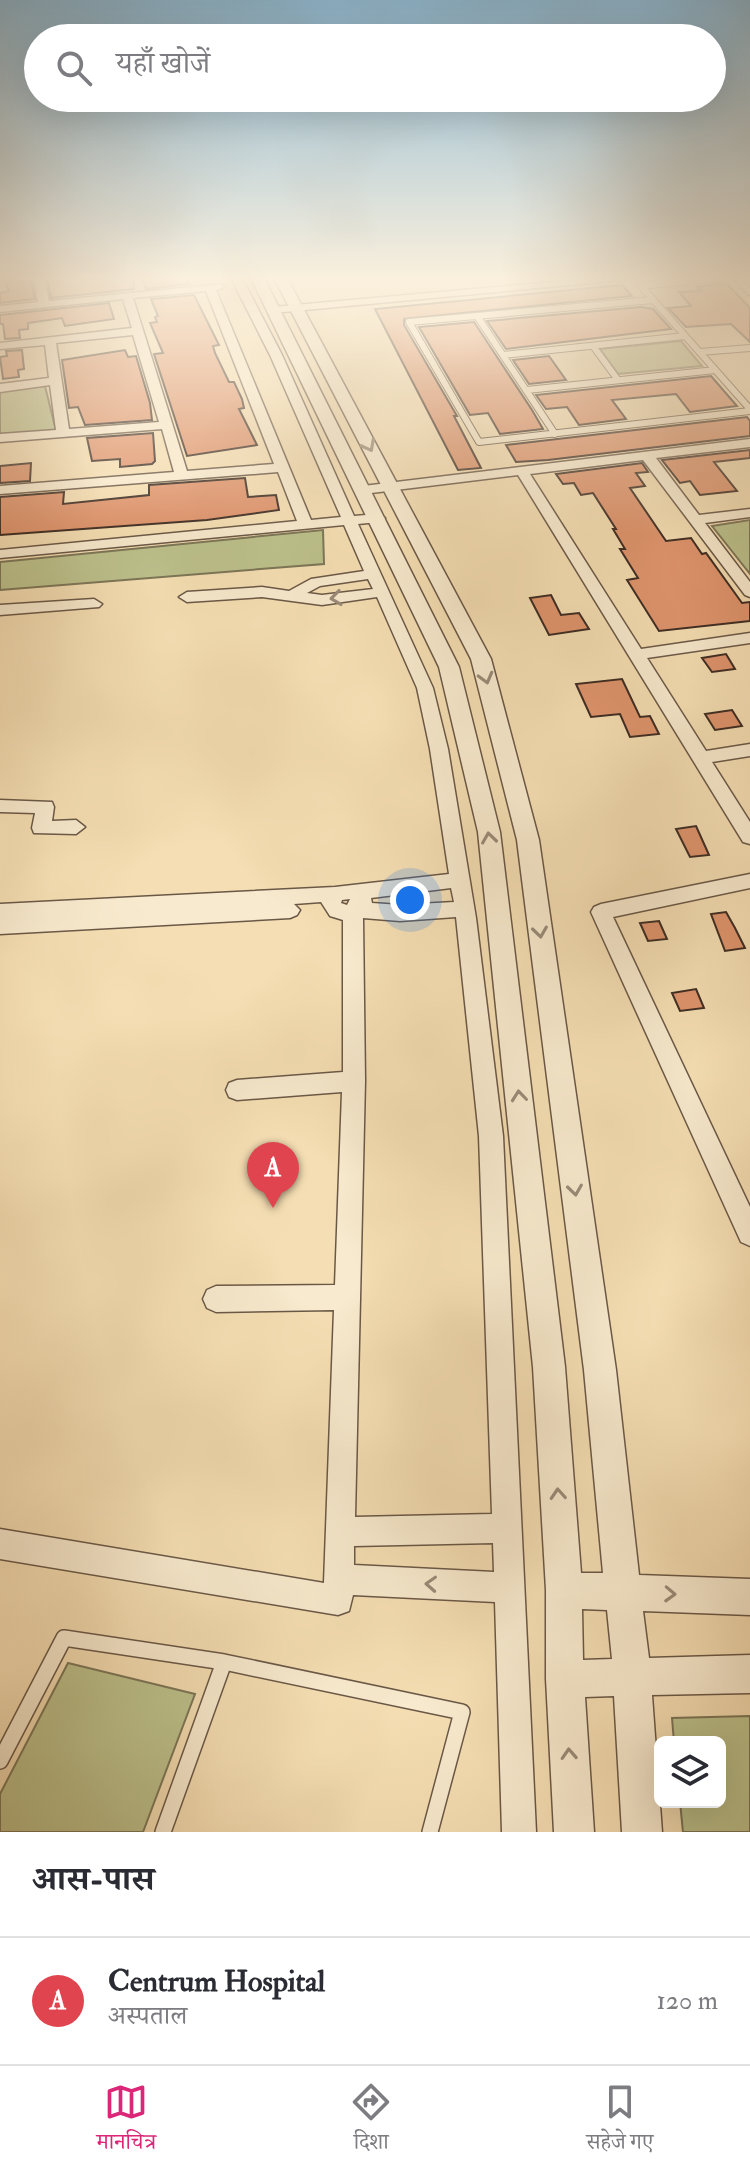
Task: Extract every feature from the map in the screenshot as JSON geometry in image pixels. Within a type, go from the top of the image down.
[{"type":"street","points":[[53,363],[63,433]]},
{"type":"street","points":[[148,363],[182,475]]},
{"type":"street","points":[[241,363],[306,525]]},
{"type":"street","points":[[280,363],[425,688],[439,749],[464,909],[491,1136],[519,1832]]},
{"type":"street","points":[[308,363],[363,490],[449,667],[489,832],[549,1367],[564,1590],[565,1679],[574,1832]]},
{"type":"street","points":[[317,363],[390,487],[481,659],[528,840],[600,1370],[632,1677],[642,1832]]},
{"type":"street","points":[[0,388],[55,381]]},
{"type":"street","points":[[0,438],[167,425]]},
{"type":"street","points":[[363,490],[750,443]]},
{"type":"street","points":[[647,456],[750,592]]},
{"type":"street","points":[[0,490],[284,467]]},
{"type":"street","points":[[522,471],[750,837]]},
{"type":"street","points":[[695,520],[750,513]]},
{"type":"street","points":[[0,554],[378,518]]},
{"type":"street","points":[[187,597],[262,592],[322,600],[378,583]]},
{"type":"street","points":[[0,610],[94,604]]},
{"type":"street","points":[[638,654],[750,638]]},
{"type":"street","points":[[701,758],[750,750]]},
{"type":"street","points":[[0,806],[45,807],[41,828],[76,827]]},
{"type":"street","points":[[0,926],[347,903],[460,880]]},
{"type":"street","points":[[750,881],[601,912],[750,1234]]},
{"type":"street","points":[[0,1544],[338,1600],[354,1081],[347,903]]},
{"type":"street","points":[[0,912],[347,903],[400,913],[464,909]]},
{"type":"street","points":[[237,1090],[354,1081]]},
{"type":"street","points":[[216,1299],[348,1297]]},
{"type":"street","points":[[340,1532],[507,1528]]},
{"type":"street","points":[[339,1579],[509,1588]]},
{"type":"street","points":[[564,1590],[750,1597]]},
{"type":"street","points":[[565,1679],[750,1674]]},
{"type":"lane","points":[[433,363],[479,442],[750,410]]},
{"type":"lane","points":[[509,363],[555,434]]},
{"type":"lane","points":[[606,363],[618,380]]},
{"type":"lane","points":[[710,363],[750,410]]},
{"type":"lane","points":[[527,390],[715,370]]},
{"type":"lane","points":[[0,1761],[64,1638],[224,1662],[462,1712],[430,1832]]},
{"type":"lane","points":[[163,1832],[224,1662]]},
{"type":"green space","points":[[610,363],[700,363],[702,366],[618,374]]},
{"type":"green space","points":[[45,386],[56,431],[0,435],[0,391]]},
{"type":"green space","points":[[750,520],[750,574],[712,526]]},
{"type":"green space","points":[[323,530],[324,564],[0,590],[0,562]]},
{"type":"green space","points":[[68,1663],[195,1694],[143,1832],[0,1832],[0,1794]]},
{"type":"green space","points":[[750,1716],[750,1832],[683,1832],[681,1808],[726,1808],[726,1736],[674,1736],[672,1718]]},
{"type":"building","points":[[1,363],[23,363],[24,369],[18,370],[19,377],[3,379]]},
{"type":"building","points":[[63,363],[138,363],[152,420],[85,425],[78,407],[69,408]]},
{"type":"building","points":[[157,363],[220,363],[242,399],[244,408],[239,409],[257,445],[187,456]]},
{"type":"building","points":[[403,363],[426,363],[457,416],[454,416],[481,468],[458,470]]},
{"type":"building","points":[[440,363],[501,363],[543,429],[500,434],[488,413],[470,415]]},
{"type":"building","points":[[515,363],[554,363],[566,380],[529,384]]},
{"type":"building","points":[[711,376],[737,406],[690,412],[676,394],[612,400],[626,419],[579,425],[567,407],[546,409],[536,395]]},
{"type":"building","points":[[747,417],[750,436],[548,460],[516,462],[506,445]]},
{"type":"building","points":[[153,433],[155,461],[152,464],[120,467],[120,459],[92,461],[87,438]]},
{"type":"building","points":[[750,450],[750,458],[714,462],[737,491],[700,495],[690,481],[680,483],[662,460]]},
{"type":"building","points":[[31,463],[30,481],[0,483],[0,466]]},
{"type":"building","points":[[642,463],[648,472],[636,473],[645,486],[630,488],[666,541],[691,538],[702,554],[706,553],[742,603],[750,602],[750,621],[659,631],[627,580],[638,578],[620,549],[625,549],[613,529],[616,529],[593,493],[581,495],[574,483],[563,484],[556,474]]},
{"type":"building","points":[[245,478],[248,497],[276,495],[279,510],[207,520],[0,535],[0,497],[64,492],[63,504],[149,495],[149,485]]},
{"type":"building","points":[[551,595],[561,615],[579,613],[589,629],[549,635],[530,598]]},
{"type":"building","points":[[726,654],[735,669],[712,672],[702,658]]},
{"type":"building","points":[[622,679],[640,717],[650,716],[659,734],[630,737],[620,714],[591,717],[576,684]]},
{"type":"building","points":[[732,710],[742,726],[715,730],[705,714]]},
{"type":"building","points":[[696,826],[709,855],[690,857],[676,829]]},
{"type":"building","points":[[726,912],[745,948],[725,951],[711,914]]},
{"type":"building","points":[[659,921],[667,939],[648,941],[640,923]]},
{"type":"building","points":[[696,989],[704,1008],[680,1011],[672,993]]},
{"type":"place","name":"Centrum Hospital","points":[[273,1208]]}]
